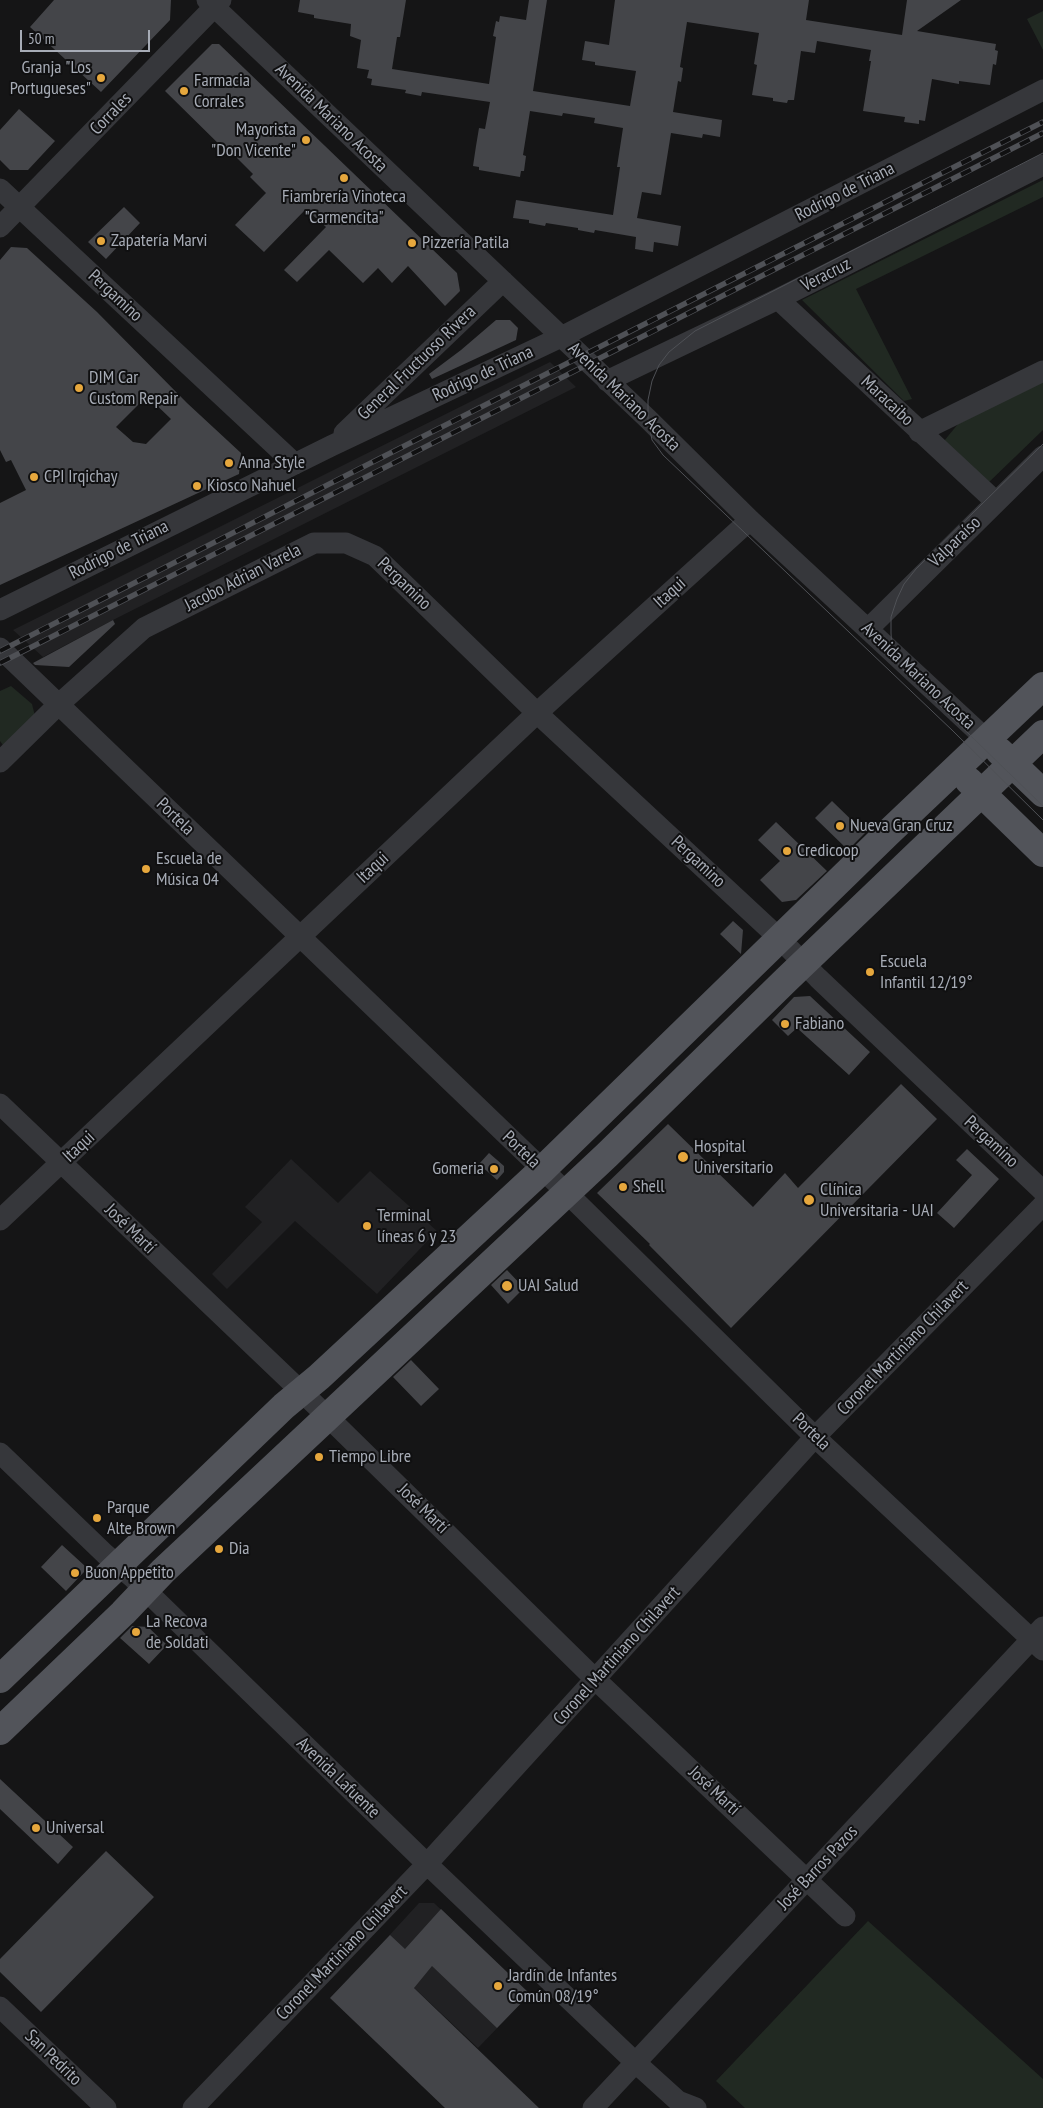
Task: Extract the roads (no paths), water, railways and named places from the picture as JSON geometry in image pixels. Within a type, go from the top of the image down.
[{"type":"main road","points":[[0,1679],[284,1406],[542,1170],[779,938],[1043,686]]},
{"type":"main road","points":[[0,1731],[145,1590],[607,1155],[1043,734]]},
{"type":"main road","name":"Avenida Mariano Acosta","points":[[987,740],[1043,793]]},
{"type":"main road","points":[[957,768],[1043,853]]},
{"type":"street","name":"Corrales","points":[[0,227],[214,2]]},
{"type":"street","name":"Avenida Mariano Acosta","points":[[214,2],[750,520],[987,740]]},
{"type":"street","name":"Rodrigo de Triana","points":[[0,610],[331,446],[561,337],[1043,90]]},
{"type":"street","name":"Veracruz","points":[[608,381],[778,299],[1043,165]]},
{"type":"street","name":"Pergamino","points":[[0,189],[295,464]]},
{"type":"street","name":"General Fructuoso Rivera","points":[[331,446],[502,281]]},
{"type":"street","name":"Maracaibo","points":[[778,299],[996,502]]},
{"type":"street","points":[[919,432],[1043,371]]},
{"type":"street","name":"Valparaíso","points":[[868,628],[1043,456]]},
{"type":"street","name":"Itaqui","points":[[0,1220],[62,1164],[537,713],[750,520]]},
{"type":"street","name":"Jacobo Adrian Varela","points":[[58,705],[144,628],[314,542],[346,543]]},
{"type":"street","name":"Pergamino","points":[[346,543],[376,556],[537,713],[779,938],[1043,1191]]},
{"type":"street","name":"Portela","points":[[0,648],[566,1192],[815,1437],[1039,1639]]},
{"type":"street","points":[[0,762],[58,705]]},
{"type":"street","name":"José Martí","points":[[0,1104],[328,1417],[596,1680],[845,1916]]},
{"type":"street","name":"Coronel Martiniano Chilavert","points":[[193,2108],[427,1864],[815,1437],[1043,1205]]},
{"type":"street","name":"Avenida Lafuente","points":[[0,1453],[145,1590],[427,1864],[636,2063],[685,2106]]},
{"type":"street","name":"José Barros Pazos","points":[[592,2108],[1039,1639]]},
{"type":"street","name":"San Pedrito","points":[[0,2007],[106,2108]]},
{"type":"tram line","points":[[1043,153],[695,331],[669,352],[659,365],[652,381],[648,400],[648,419],[652,440],[663,455],[953,731],[1043,820]]},
{"type":"tram line","points":[[1043,444],[916,569],[904,584],[891,617],[892,652],[897,662],[906,673],[1043,806]]},
{"type":"railway","points":[[0,651],[1043,122]]},
{"type":"railway","points":[[0,663],[1043,133]]},
{"type":"place","name":"Granja \"Los Portugueses\"","points":[[101,78]]},
{"type":"place","name":"Farmacia Corrales","points":[[184,91]]},
{"type":"place","name":"Mayorista \"Don Vicente\"","points":[[306,140]]},
{"type":"place","name":"Fiambrería Vinoteca \"Carmencita\"","points":[[344,178]]},
{"type":"place","name":"Zapatería Marvi","points":[[101,241]]},
{"type":"place","name":"Pizzería Patila","points":[[412,243]]},
{"type":"place","name":"DIM Car Custom Repair","points":[[79,388]]},
{"type":"place","name":"Anna Style","points":[[229,463]]},
{"type":"place","name":"CPI Irqichay","points":[[34,477]]},
{"type":"place","name":"Kiosco Nahuel","points":[[197,486]]},
{"type":"place","name":"Nueva Gran Cruz","points":[[840,826]]},
{"type":"place","name":"Credicoop","points":[[787,851]]},
{"type":"place","name":"Escuela de Música 04","points":[[146,869]]},
{"type":"place","name":"Escuela Infantil 12/19°","points":[[870,972]]},
{"type":"place","name":"Fabiano","points":[[785,1024]]},
{"type":"place","name":"Hospital Universitario","points":[[683,1157]]},
{"type":"place","name":"Gomeria","points":[[494,1169]]},
{"type":"place","name":"Shell","points":[[623,1187]]},
{"type":"place","name":"Clínica Universitaria - UAI","points":[[809,1200]]},
{"type":"place","name":"Terminal líneas 6 y 23","points":[[367,1226]]},
{"type":"place","name":"UAI Salud","points":[[507,1286]]},
{"type":"place","name":"Tiempo Libre","points":[[319,1457]]},
{"type":"place","name":"Parque Alte Brown","points":[[97,1518]]},
{"type":"place","name":"Dia","points":[[219,1549]]},
{"type":"place","name":"Buon Appetito","points":[[75,1573]]},
{"type":"place","name":"La Recova de Soldati","points":[[136,1632]]},
{"type":"place","name":"Universal","points":[[36,1828]]},
{"type":"place","name":"Jardín de Infantes Común 08/19°","points":[[498,1986]]}]
